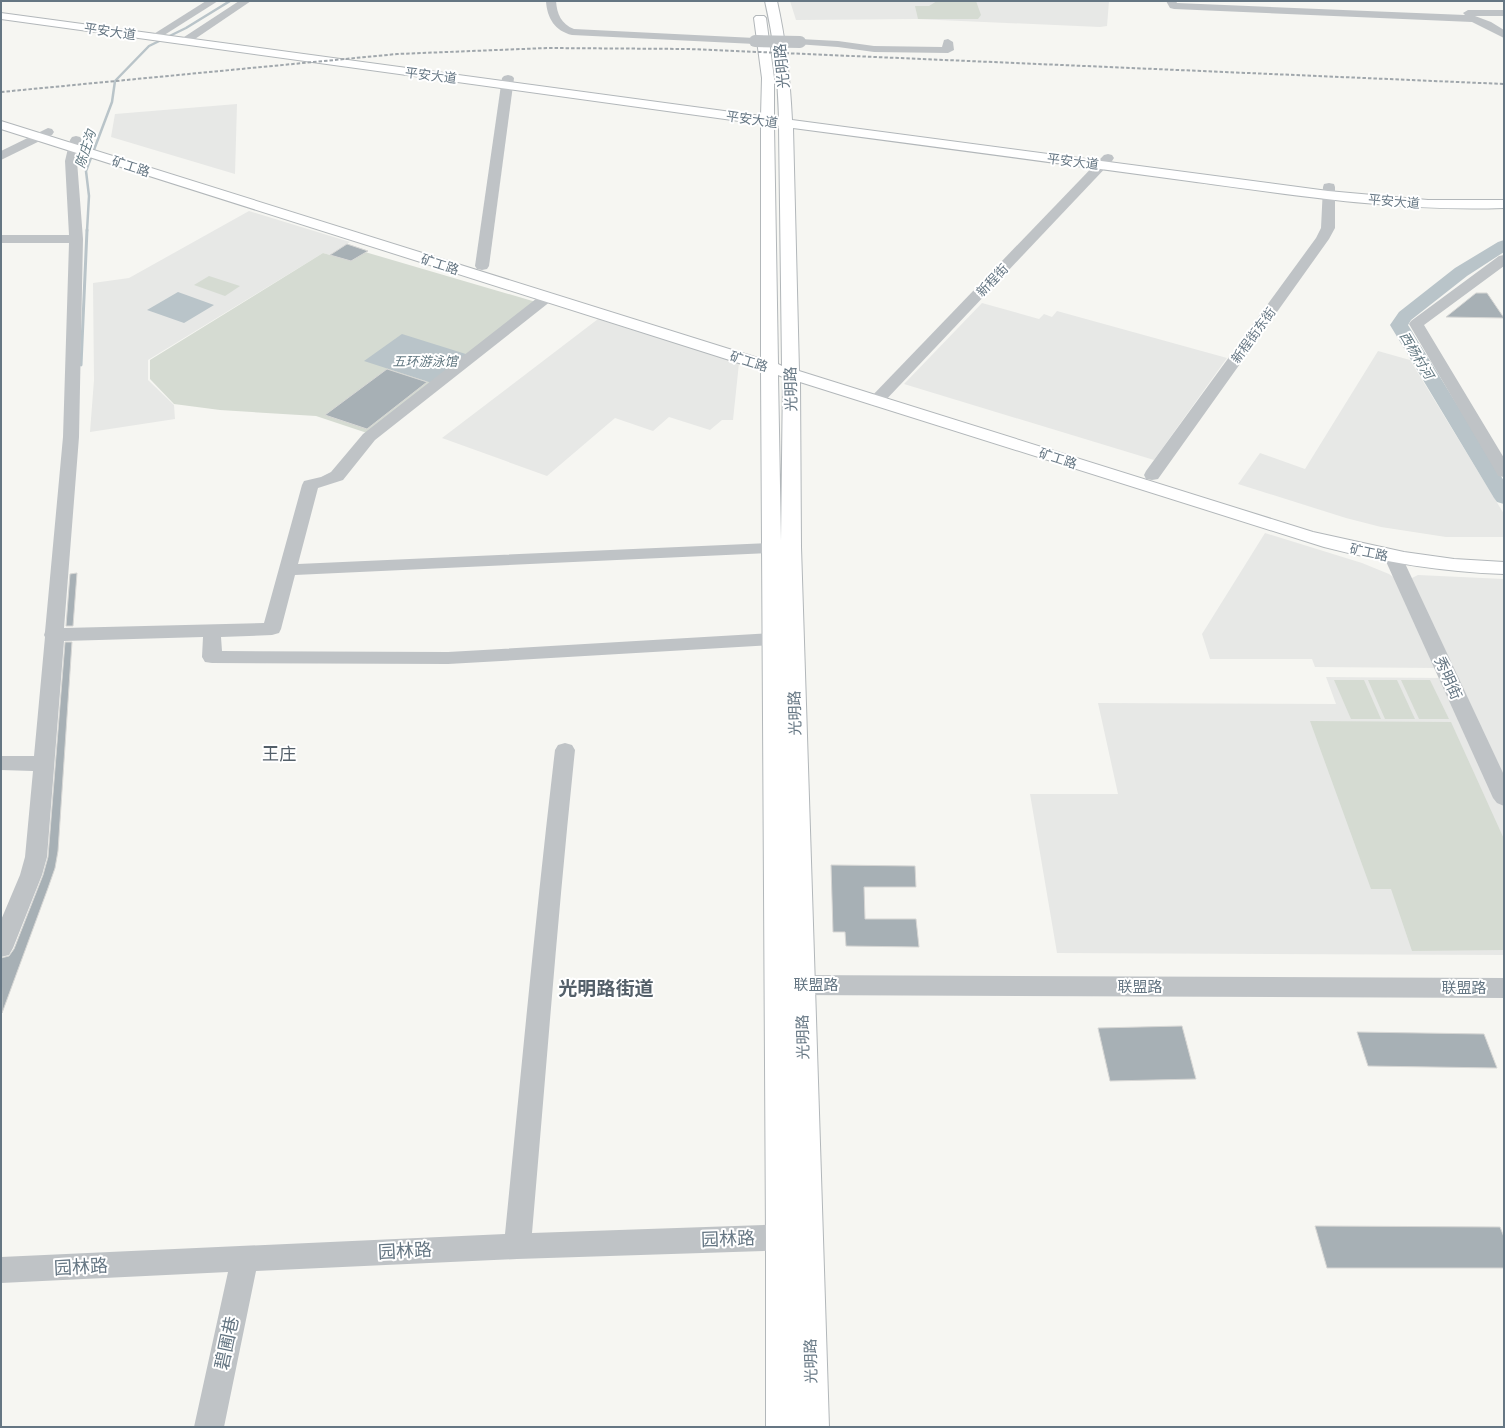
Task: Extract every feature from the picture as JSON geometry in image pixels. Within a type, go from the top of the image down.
[{"type":"main road","name":"光明路","points":[[757,1],[764,36],[768,78],[777,119],[791,368],[789,985]]},
{"type":"main road","name":"光明路","points":[[771,1],[779,36],[784,78],[777,119],[769,361],[773,638],[789,985],[795,1237],[813,1427]]},
{"type":"main road","name":"平安大道","points":[[1,11],[161,35]]},
{"type":"main road","name":"平安大道","points":[[1,16],[186,38],[777,119],[1428,204],[1504,204]]},
{"type":"main road","name":"矿工路","points":[[1,116],[42,135]]},
{"type":"main road","name":"矿工路","points":[[1,125],[79,145],[546,298],[769,361]]},
{"type":"main road","name":"矿工路","points":[[106,154],[482,266],[1299,534],[1344,547],[1393,557],[1454,565],[1504,568]]},
{"type":"main road","name":"平安大道","points":[[1329,191],[1429,196],[1504,196]]},
{"type":"main road","name":"矿工路","points":[[881,396],[1152,474],[1315,526],[1370,540],[1419,549],[1469,554],[1504,555]]},
{"type":"main road","name":"光明路","points":[[782,1427],[795,1237]]},
{"type":"street","points":[[161,35],[213,1]]},
{"type":"street","points":[[186,38],[246,1]]},
{"type":"street","points":[[551,1],[554,18],[564,29],[572,32],[838,44],[874,49],[948,50],[948,42]]},
{"type":"street","points":[[1171,1],[1174,6],[1235,5],[1474,19],[1486,24],[1504,35]]},
{"type":"street","points":[[1392,7],[1397,13],[1504,13]]},
{"type":"street","points":[[482,266],[507,82]]},
{"type":"street","points":[[1,156],[42,135]]},
{"type":"street","points":[[1,948],[31,875],[36,857],[53,635],[71,437],[76,239],[72,162],[79,145]]},
{"type":"street","name":"新程街","points":[[881,396],[1105,162]]},
{"type":"street","name":"新程街东街","points":[[1152,474],[1322,239],[1328,228],[1329,191]]},
{"type":"street","points":[[1,239],[76,239]]},
{"type":"street","points":[[1504,259],[1416,324],[1504,472]]},
{"type":"street","points":[[53,635],[272,629],[310,485],[326,481],[339,475],[360,445],[369,437],[546,298]]},
{"type":"street","points":[[288,570],[791,547]]},
{"type":"street","name":"秀明街","points":[[1393,557],[1504,798]]},
{"type":"street","points":[[212,630],[212,657],[448,658],[773,638]]},
{"type":"street","points":[[517,1246],[545,964],[551,875],[566,750]]},
{"type":"street","points":[[1,763],[43,764]]},
{"type":"street","name":"联盟路","points":[[789,985],[1504,988]]},
{"type":"street","name":"园林路","points":[[1,1270],[517,1246],[795,1237]]},
{"type":"street","name":"碧圃巷","points":[[209,1427],[245,1259]]},
{"type":"shaded area","points":[[790,1],[1109,1],[1107,26],[1100,27],[916,19],[796,20]]},
{"type":"shaded area","points":[[937,1],[976,1],[981,15],[978,19],[918,19],[915,6],[929,6]]},
{"type":"shaded area","points":[[237,104],[235,174],[111,137],[115,114]]},
{"type":"shaded area","points":[[249,211],[350,242],[330,255],[323,253],[148,360],[148,380],[174,405],[175,419],[90,432],[94,380],[93,283],[129,278]]},
{"type":"shaded area","points":[[365,252],[536,302],[370,434],[316,416],[220,410],[174,404],[150,379],[150,360],[323,253],[351,261]]},
{"type":"shaded area","points":[[209,276],[240,286],[225,296],[194,285]]},
{"type":"shaded area","points":[[982,303],[1039,319],[1044,314],[1052,317],[1057,311],[1227,358],[1154,460],[904,384]]},
{"type":"shaded area","points":[[598,319],[739,363],[733,420],[722,420],[710,430],[669,417],[653,431],[615,418],[547,476],[442,438]]},
{"type":"shaded area","points":[[1378,351],[1410,360],[1504,514],[1504,537],[1446,537],[1381,527],[1346,518],[1238,484],[1260,453],[1305,469]]},
{"type":"shaded area","points":[[1265,533],[1362,563],[1389,574],[1396,579],[1438,668],[1315,667],[1312,659],[1210,659],[1202,634]]},
{"type":"shaded area","points":[[1418,575],[1504,579],[1504,784],[1408,580]]},
{"type":"shaded area","points":[[1326,677],[1443,678],[1504,808],[1504,955],[1057,953],[1030,794],[1118,794],[1098,703],[1336,704]]},
{"type":"shaded area","points":[[1334,680],[1364,680],[1381,719],[1351,719]]},
{"type":"shaded area","points":[[1368,680],[1397,680],[1415,719],[1385,719]]},
{"type":"shaded area","points":[[1401,680],[1430,680],[1449,719],[1419,719]]},
{"type":"shaded area","points":[[1310,721],[1451,722],[1504,839],[1504,950],[1412,951],[1391,889],[1371,889]]},
{"type":"water","points":[[178,292],[214,305],[184,323],[147,310]]},
{"type":"water","name":"五环游泳馆","points":[[402,334],[469,355],[432,383],[364,361]]},
{"type":"building","points":[[347,244],[368,251],[351,261],[330,255]]},
{"type":"building","points":[[1476,293],[1487,293],[1504,318],[1446,317]]},
{"type":"building","points":[[387,369],[427,382],[367,429],[325,415]]},
{"type":"building","points":[[77,573],[73,626],[66,626],[70,574]]},
{"type":"building","points":[[65,642],[72,642],[58,851],[55,868],[2,1013],[1,958],[9,956],[14,949],[43,875],[48,857]]},
{"type":"building","points":[[831,865],[915,866],[916,887],[864,887],[865,919],[916,919],[919,947],[846,946],[845,932],[833,932]]},
{"type":"building","points":[[1182,1026],[1196,1079],[1110,1081],[1098,1028]]},
{"type":"building","points":[[1357,1032],[1484,1034],[1497,1068],[1368,1066]]},
{"type":"building","points":[[1315,1226],[1500,1227],[1504,1237],[1504,1268],[1327,1268]]},
{"type":"waterway","name":"陈庄沟","points":[[87,231],[89,196],[86,171],[112,102],[115,81],[149,46],[186,28],[230,1]]},
{"type":"waterway","name":"陈庄沟","points":[[81,365],[87,230]]},
{"type":"waterway","name":"西杨村河","points":[[1504,245],[1461,272],[1405,316],[1399,325],[1504,498]]},
{"type":"railway","points":[[1,92],[397,54],[547,48],[689,49],[1504,84]]},
{"type":"district","name":"王庄","points":[[279,754]]},
{"type":"district","name":"光明路街道","points":[[606,988]]}]
